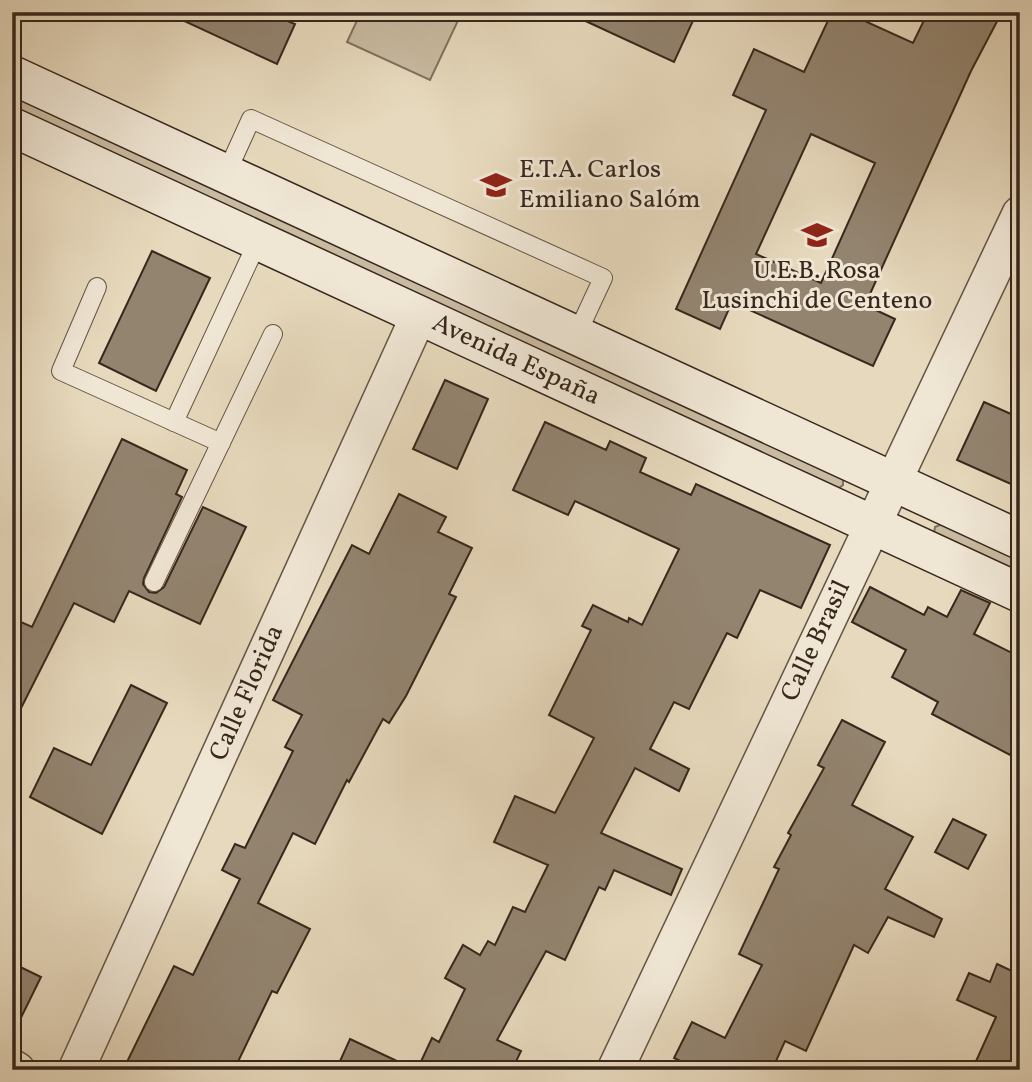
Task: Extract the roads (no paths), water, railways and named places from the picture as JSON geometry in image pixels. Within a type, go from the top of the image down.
[{"type":"main road","name":"Avenida España","points":[[12,75],[1020,540]]},
{"type":"main road","name":"Avenida España","points":[[13,128],[1020,593]]},
{"type":"street","name":"Calle Brasil","points":[[615,1070],[1020,214]]},
{"type":"street","name":"Calle Florida","points":[[76,1070],[419,315]]},
{"type":"street","points":[[12,1068],[17,1070]]},
{"type":"lane","points":[[226,174],[251,119],[603,278],[576,336]]},
{"type":"lane","points":[[174,422],[258,241]]},
{"type":"lane","points":[[97,288],[61,371],[221,443]]},
{"type":"lane","points":[[154,582],[273,334]]},
{"type":"place","name":"E.T.A. Carlos Emiliano Salóm","points":[[496,185]]},
{"type":"place","name":"U.E.B. Rosa Lusinchi de Centeno","points":[[817,235]]}]
